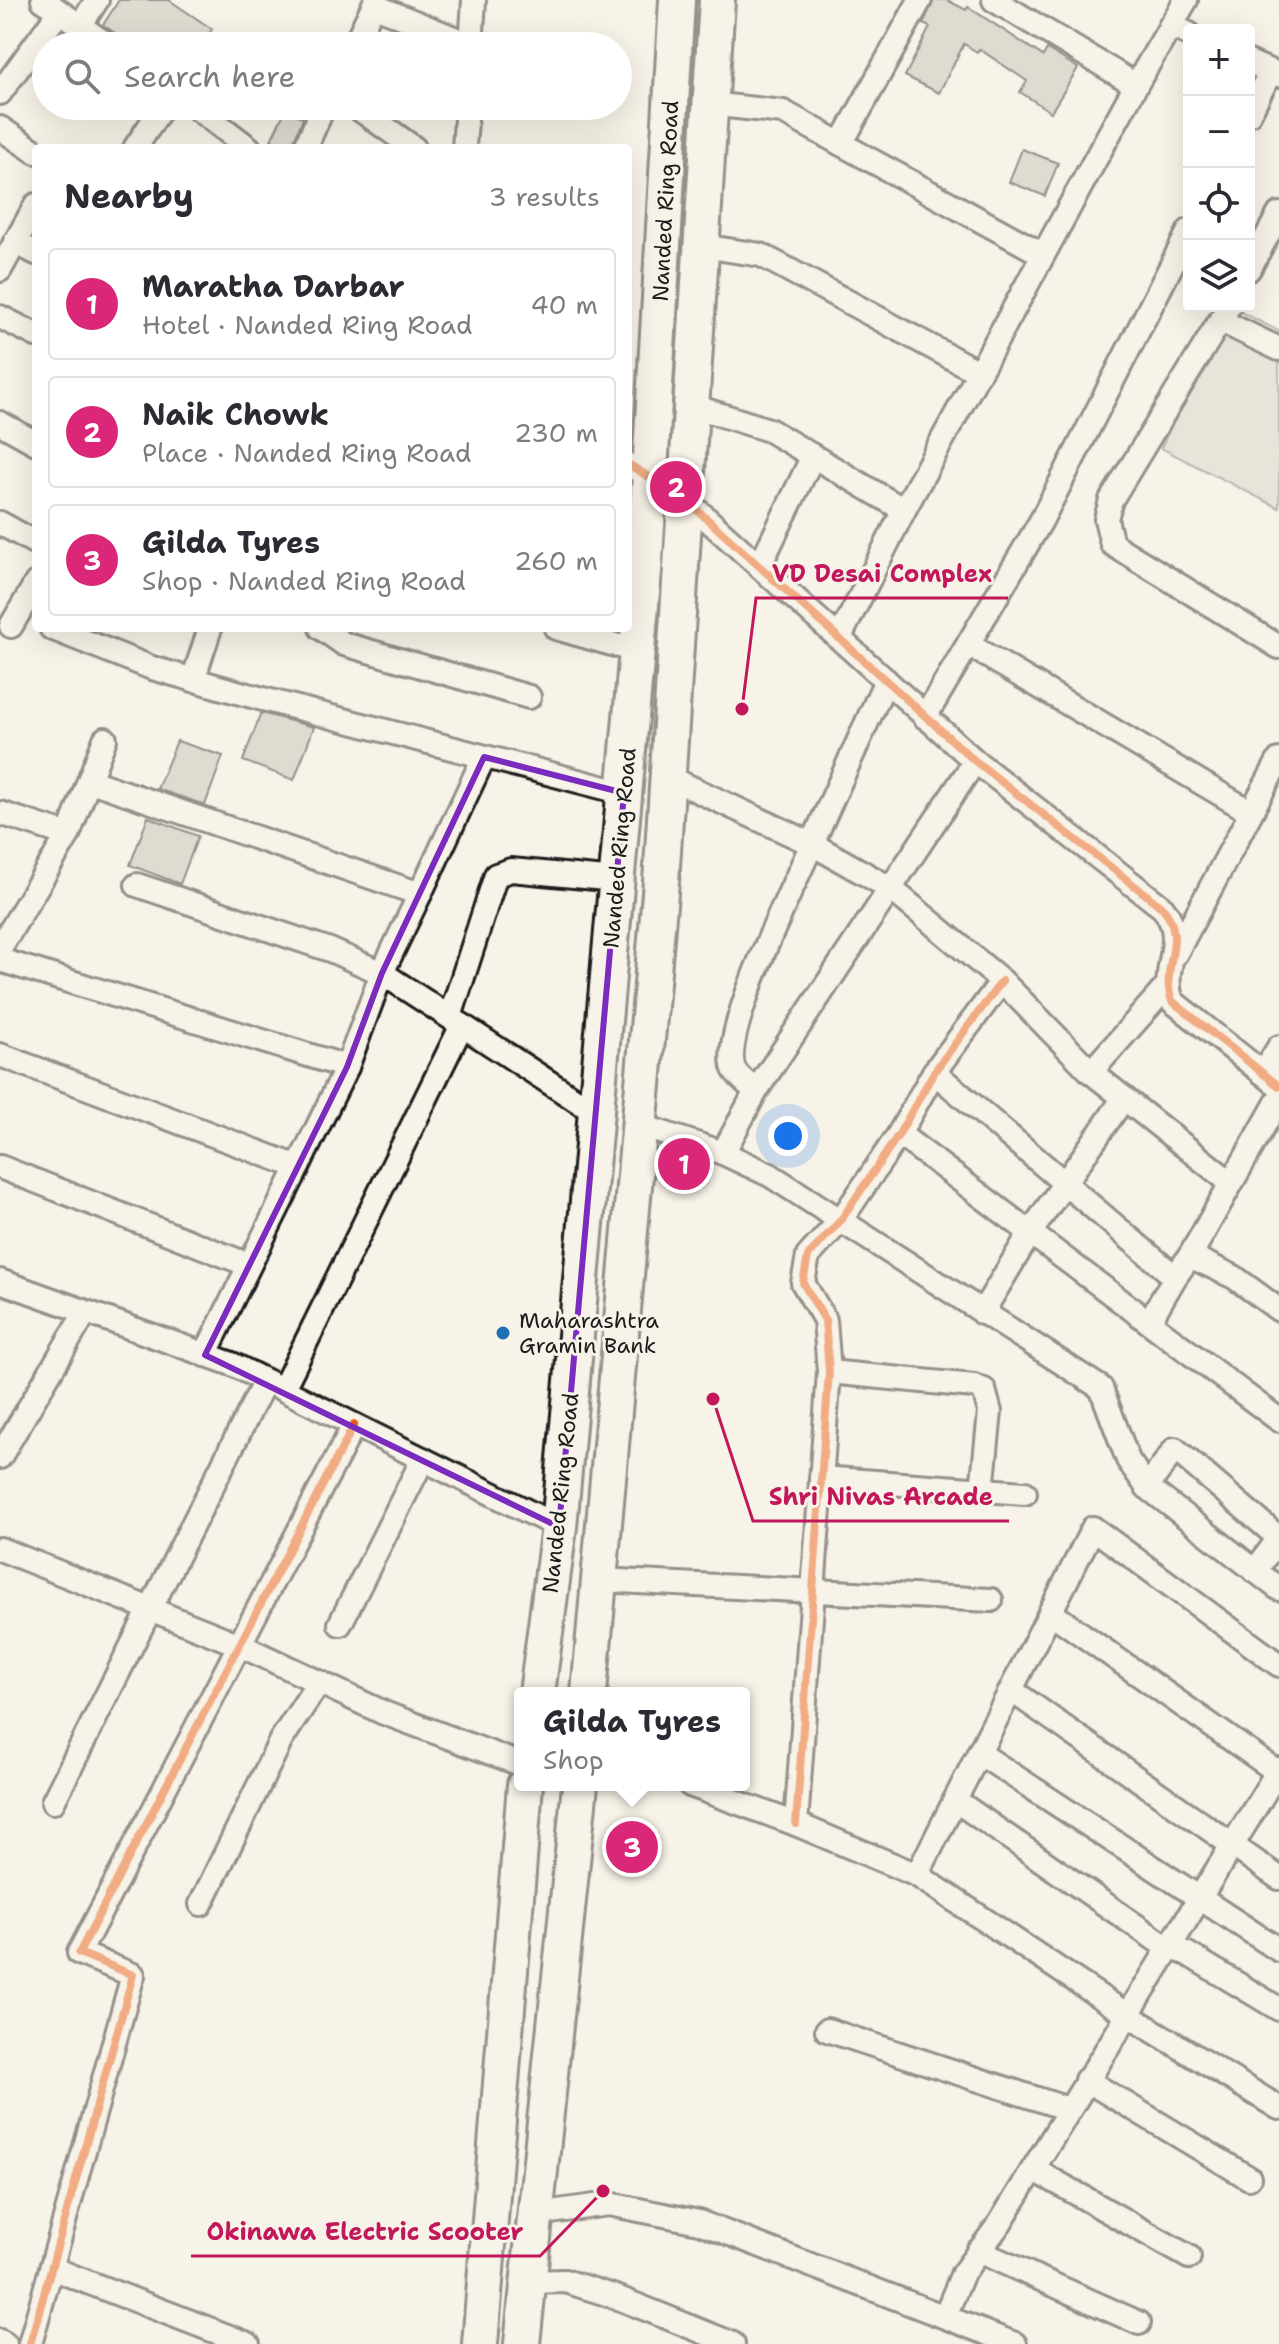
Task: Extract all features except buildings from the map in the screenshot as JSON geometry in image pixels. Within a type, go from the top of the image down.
[{"type":"highway","name":"Nanded Ring Road","points":[[538,1687],[559,1527],[636,651],[639,470],[677,0]]},
{"type":"highway","points":[[590,1687],[668,777],[717,0]]},
{"type":"highway","points":[[480,2344],[525,1791]]},
{"type":"highway","points":[[522,2344],[579,1791]]},
{"type":"street","points":[[80,26],[97,0]]},
{"type":"street","points":[[472,32],[474,0]]},
{"type":"street","points":[[841,144],[920,0]]},
{"type":"street","points":[[994,0],[1136,85]]},
{"type":"street","points":[[840,637],[978,372],[1136,85],[1179,30],[1186,0]]},
{"type":"street","points":[[361,32],[375,3],[440,32]]},
{"type":"street","points":[[36,32],[51,6],[89,32]]},
{"type":"street","points":[[0,93],[32,38]]},
{"type":"street","points":[[1255,65],[1275,73],[1255,105]]},
{"type":"street","points":[[709,104],[783,112],[1042,254]]},
{"type":"street","points":[[138,144],[154,120]]},
{"type":"street","points":[[212,120],[244,144]]},
{"type":"street","points":[[307,144],[318,120]]},
{"type":"street","points":[[375,120],[408,144]]},
{"type":"street","points":[[464,144],[466,120]]},
{"type":"street","points":[[0,128],[32,149]]},
{"type":"street","points":[[0,270],[32,212]]},
{"type":"street","points":[[1255,258],[1279,214]]},
{"type":"street","points":[[925,717],[1041,521],[1184,240]]},
{"type":"street","points":[[15,242],[32,251]]},
{"type":"street","points":[[702,246],[761,255],[978,372]]},
{"type":"street","points":[[1279,349],[1225,314],[1111,500],[1107,531],[1112,544],[1279,647]]},
{"type":"street","points":[[0,317],[32,333]]},
{"type":"street","points":[[693,406],[769,430],[904,510]]},
{"type":"street","points":[[0,423],[32,441]]},
{"type":"street","points":[[760,565],[813,456]]},
{"type":"street","points":[[639,470],[686,500],[975,761],[1163,908],[1173,921],[1175,937],[1168,976],[1172,1001],[1271,1080],[1279,1047]]},
{"type":"street","points":[[0,523],[32,541]]},
{"type":"street","points":[[6,627],[32,589]]},
{"type":"street","points":[[6,627],[25,619],[32,621]]},
{"type":"street","points":[[62,632],[193,680],[624,793]]},
{"type":"street","points":[[193,680],[205,632]]},
{"type":"street","points":[[327,632],[344,644],[529,697]]},
{"type":"street","points":[[570,632],[636,651]]},
{"type":"street","points":[[969,645],[1249,811]]},
{"type":"street","points":[[756,1091],[735,1071],[734,1036],[767,946],[886,680]]},
{"type":"street","points":[[0,948],[68,835],[105,739]]},
{"type":"street","points":[[205,1355],[347,1067],[382,973],[484,757]]},
{"type":"street","points":[[1091,1072],[1168,976],[1249,811],[1279,760]]},
{"type":"street","points":[[723,1153],[756,1091],[975,761]]},
{"type":"street","points":[[668,777],[812,844],[890,888],[1002,981],[1091,1072],[1231,1183]]},
{"type":"street","points":[[91,781],[420,894]]},
{"type":"street","points":[[0,813],[68,835]]},
{"type":"street","points":[[53,1802],[150,1609],[274,1385],[456,1021],[496,875],[511,870],[616,880]]},
{"type":"street","points":[[137,885],[330,950],[382,973],[596,1113]]},
{"type":"street","points":[[0,960],[347,1067]]},
{"type":"street","points":[[796,1824],[829,1372],[825,1320],[806,1293],[803,1270],[808,1256],[841,1220],[899,1134],[934,1072],[1002,981]]},
{"type":"street","points":[[0,1055],[298,1167]]},
{"type":"street","points":[[934,1072],[1175,1277]]},
{"type":"street","points":[[982,1313],[1030,1233],[1124,1098]]},
{"type":"street","points":[[1149,1322],[1279,1099]]},
{"type":"street","points":[[639,1125],[723,1153],[770,1175],[1101,1388],[1128,1460],[1147,1487],[1279,1589]]},
{"type":"street","points":[[899,1134],[1279,1420]]},
{"type":"street","points":[[0,1167],[249,1265]]},
{"type":"street","points":[[1190,1256],[1234,1277],[1279,1310]]},
{"type":"street","points":[[0,1281],[205,1355],[274,1385],[559,1527]]},
{"type":"street","points":[[0,1457],[85,1313]]},
{"type":"street","points":[[829,1372],[974,1386],[984,1390],[990,1412],[982,1490]]},
{"type":"street","points":[[30,2344],[133,1975],[79,1953],[354,1425]]},
{"type":"street","points":[[1147,1487],[1175,1449],[1279,1538],[1255,1571]]},
{"type":"street","points":[[340,1624],[423,1459]]},
{"type":"street","points":[[821,1478],[1025,1493]]},
{"type":"street","points":[[917,1875],[1093,1528],[1279,1665]]},
{"type":"street","points":[[0,1549],[240,1645],[384,1713],[514,1762]]},
{"type":"street","points":[[599,1580],[991,1600]]},
{"type":"street","points":[[945,2316],[971,2261],[1000,2223],[1278,1771],[1050,1612]]},
{"type":"street","points":[[201,1904],[281,1740],[319,1682]]},
{"type":"street","points":[[1011,1690],[1279,1878]]},
{"type":"street","points":[[979,1753],[1279,1950]]},
{"type":"street","points":[[706,1791],[796,1824],[917,1875],[1126,2014],[1279,2108]]},
{"type":"street","points":[[955,1800],[1168,1948],[1186,1953],[1279,2009]]},
{"type":"street","points":[[827,2030],[1068,2109]]},
{"type":"street","points":[[1086,2080],[1249,2178]]},
{"type":"street","points":[[1033,2169],[1189,2257]]},
{"type":"street","points":[[536,2214],[609,2204],[699,2222],[1015,2344]]},
{"type":"street","points":[[971,2261],[1139,2323]]},
{"type":"street","points":[[51,2268],[248,2344]]},
{"type":"street","points":[[528,2282],[565,2281],[616,2297],[733,2344]]},
{"type":"highlighted area","points":[[484,757],[624,793],[559,1527],[205,1355],[347,1067],[382,973]]},
{"type":"shaded area","points":[[1226,312],[1241,312],[1279,331],[1279,508],[1161,448]]},
{"type":"cycle path","points":[[632,466],[686,500],[975,761],[1163,908],[1174,932],[1169,976],[1172,1001],[1279,1086]]},
{"type":"cycle path","points":[[796,1824],[829,1372],[825,1320],[803,1283],[808,1256],[841,1220],[899,1134],[934,1072],[1002,981]]},
{"type":"cycle path","points":[[30,2344],[133,1975],[79,1953],[354,1425]]},
{"type":"place","name":"Naik Chowk","points":[[676,487]]},
{"type":"place","name":"VD Desai Complex","points":[[742,709]]},
{"type":"place","name":"Maratha Darbar","points":[[684,1164]]},
{"type":"place","name":"Maharashtra Gramin Bank","points":[[503,1333]]},
{"type":"place","name":"Shri Nivas Arcade","points":[[713,1399]]},
{"type":"place","name":"Gilda Tyres","points":[[632,1847]]},
{"type":"place","name":"Okinawa Electric Scooter","points":[[603,2191]]}]
